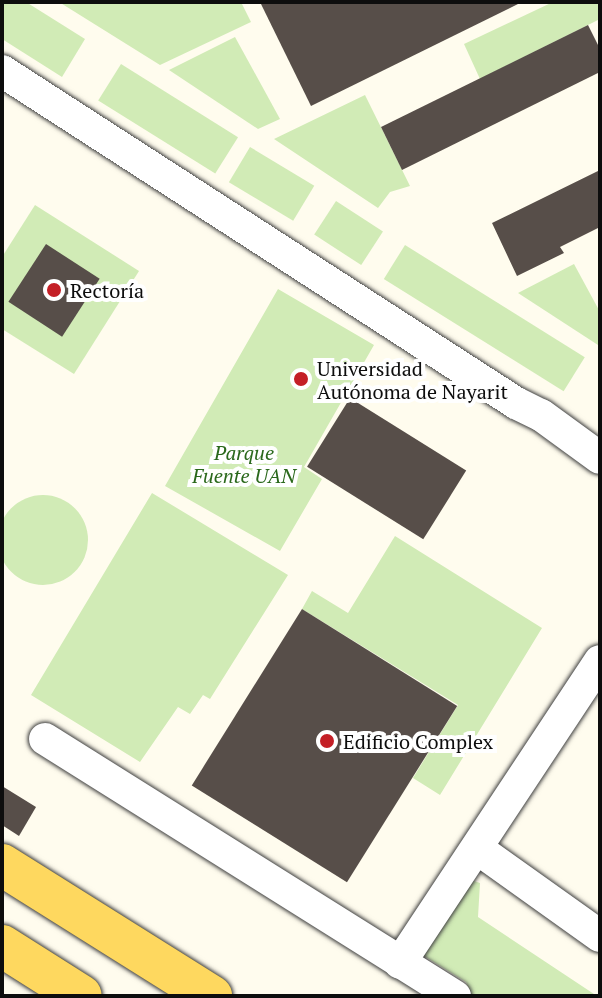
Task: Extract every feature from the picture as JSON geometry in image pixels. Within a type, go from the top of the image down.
[{"type":"main road","points":[[2,865],[211,996]]},
{"type":"main road","points":[[2,946],[81,996]]},
{"type":"lane","points":[[2,71],[516,403],[541,415],[600,458]]},
{"type":"lane","points":[[400,963],[600,661]]},
{"type":"lane","points":[[45,739],[455,996]]},
{"type":"lane","points":[[478,849],[600,936]]},
{"type":"lane","points":[[2,961],[56,996]]},
{"type":"green space","points":[[2,2],[26,2],[85,39],[62,77],[2,39]]},
{"type":"green space","points":[[59,2],[241,2],[251,22],[160,65]]},
{"type":"green space","points":[[553,2],[600,2],[600,19],[480,79],[464,44]]},
{"type":"green space","points":[[235,37],[280,119],[258,129],[169,70]]},
{"type":"green space","points":[[121,64],[238,137],[215,174],[98,100]]},
{"type":"green space","points":[[365,95],[410,186],[390,192],[378,208],[274,139]]},
{"type":"green space","points":[[250,147],[314,186],[293,221],[229,182]]},
{"type":"green space","points":[[336,201],[383,231],[361,265],[314,235]]},
{"type":"green space","points":[[35,205],[139,271],[74,374],[2,329],[2,257]]},
{"type":"green space","points":[[405,245],[585,357],[564,391],[384,279]]},
{"type":"green space","points":[[574,264],[600,312],[598,345],[518,293]]},
{"type":"green space","name":"Parque Fuente UAN","points":[[278,289],[374,345],[304,467],[322,479],[280,551],[165,486]]},
{"type":"green space","points":[[152,493],[288,575],[210,699],[203,695],[190,714],[178,707],[140,762],[31,695]]},
{"type":"green space","points":[[43,495],[60,499],[75,508],[84,523],[88,540],[84,557],[75,572],[60,581],[43,585],[26,581],[11,572],[2,557],[-2,540],[2,523],[11,508],[26,499]]},
{"type":"green space","points":[[395,536],[542,628],[440,795],[413,778],[458,705],[302,609],[312,591],[348,613]]},
{"type":"green space","points":[[471,880],[480,883],[478,917],[597,996],[472,996],[466,982],[416,951]]},
{"type":"building","points":[[260,2],[522,2],[311,106]]},
{"type":"building","points":[[588,25],[600,49],[600,72],[402,170],[381,127]]},
{"type":"building","points":[[600,170],[600,227],[560,247],[564,253],[517,276],[492,223]]},
{"type":"building","name":"Rectoría","points":[[46,244],[100,279],[62,337],[8,302]]},
{"type":"building","points":[[350,398],[466,471],[423,539],[307,467]]},
{"type":"building","name":"Edificio Complex","points":[[302,609],[457,706],[347,882],[192,785]]},
{"type":"building","points":[[2,786],[36,807],[19,836],[2,825]]},
{"type":"place","name":"Rectoría","points":[[54,290]]},
{"type":"place","name":"Universidad Autónoma de Nayarit","points":[[301,379]]},
{"type":"place","name":"Edificio Complex","points":[[327,741]]}]
